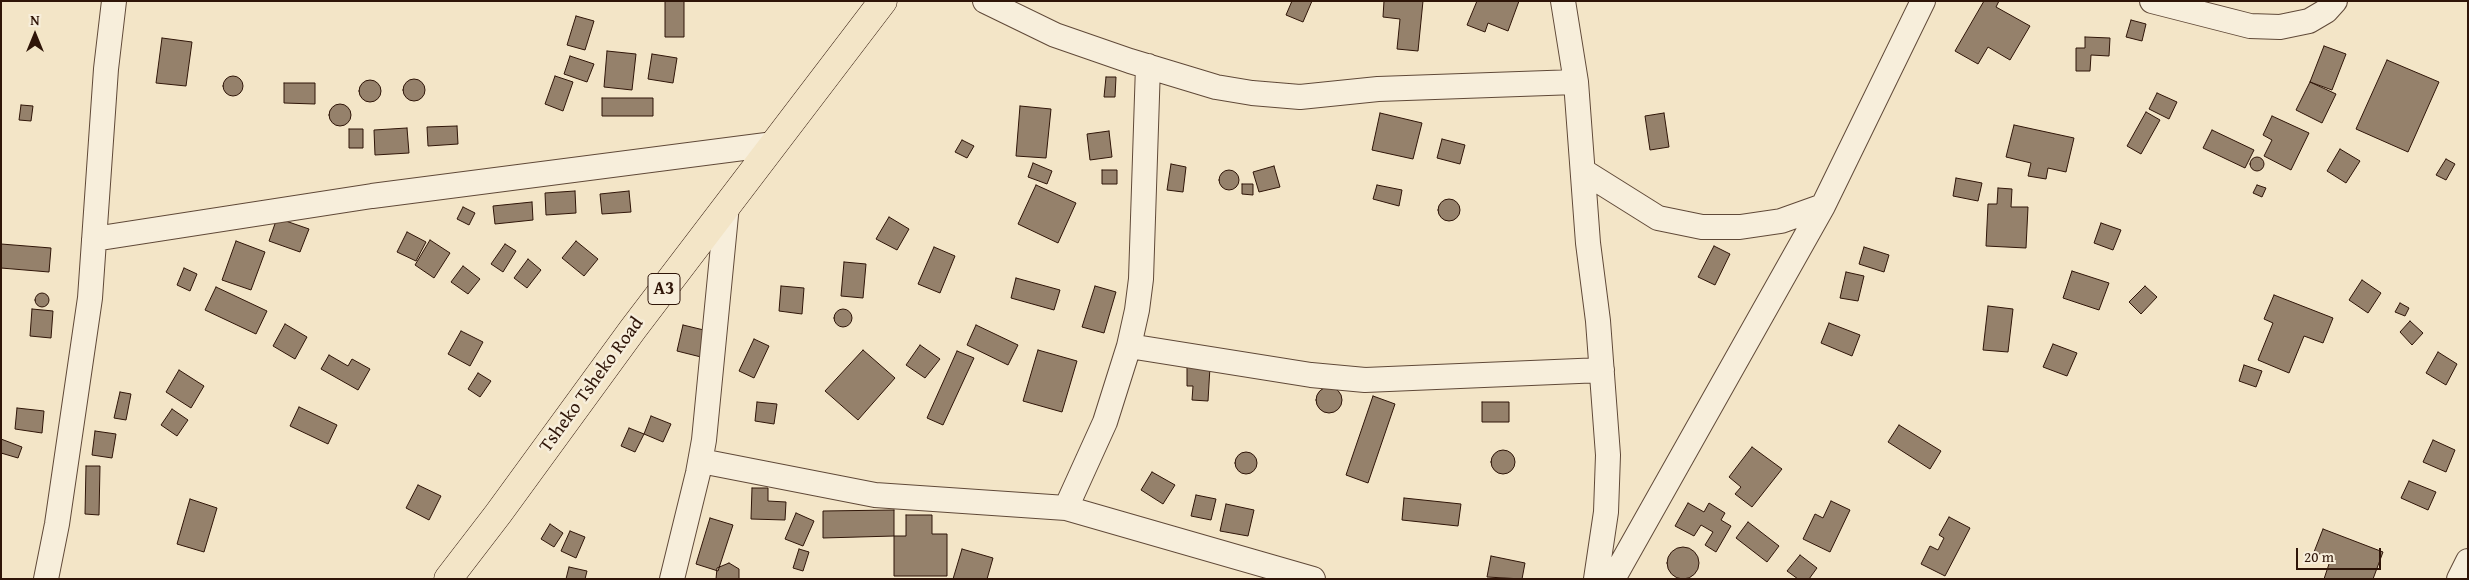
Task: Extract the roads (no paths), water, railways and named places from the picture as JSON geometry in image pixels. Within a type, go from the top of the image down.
[{"type":"highway","name":"Tsheko Tsheko Road","points":[[448,579],[727,205],[884,1]]},
{"type":"street","points":[[46,579],[57,524],[90,298],[106,69],[114,1]]},
{"type":"street","points":[[985,1],[1055,35],[1216,87],[1252,93],[1300,96],[1378,89],[1576,82]]},
{"type":"street","points":[[1563,1],[1576,82],[1608,455],[1606,512],[1615,577]]},
{"type":"street","points":[[1615,577],[1823,206],[1923,1]]},
{"type":"street","points":[[2152,1],[2250,26],[2280,27],[2309,21],[2326,11],[2335,1]]},
{"type":"street","points":[[1066,508],[1105,422],[1129,346],[1137,310],[1141,279],[1148,66]]},
{"type":"street","points":[[94,239],[381,195],[774,144]]},
{"type":"street","points":[[1583,171],[1658,218],[1702,227],[1740,227],[1781,221],[1823,206]]},
{"type":"street","points":[[672,579],[701,461],[727,205]]},
{"type":"street","points":[[1129,346],[1311,375],[1365,380],[1602,370]]},
{"type":"street","points":[[701,461],[874,495],[1066,508],[1313,579]]},
{"type":"street","points":[[2459,579],[2468,561]]}]
